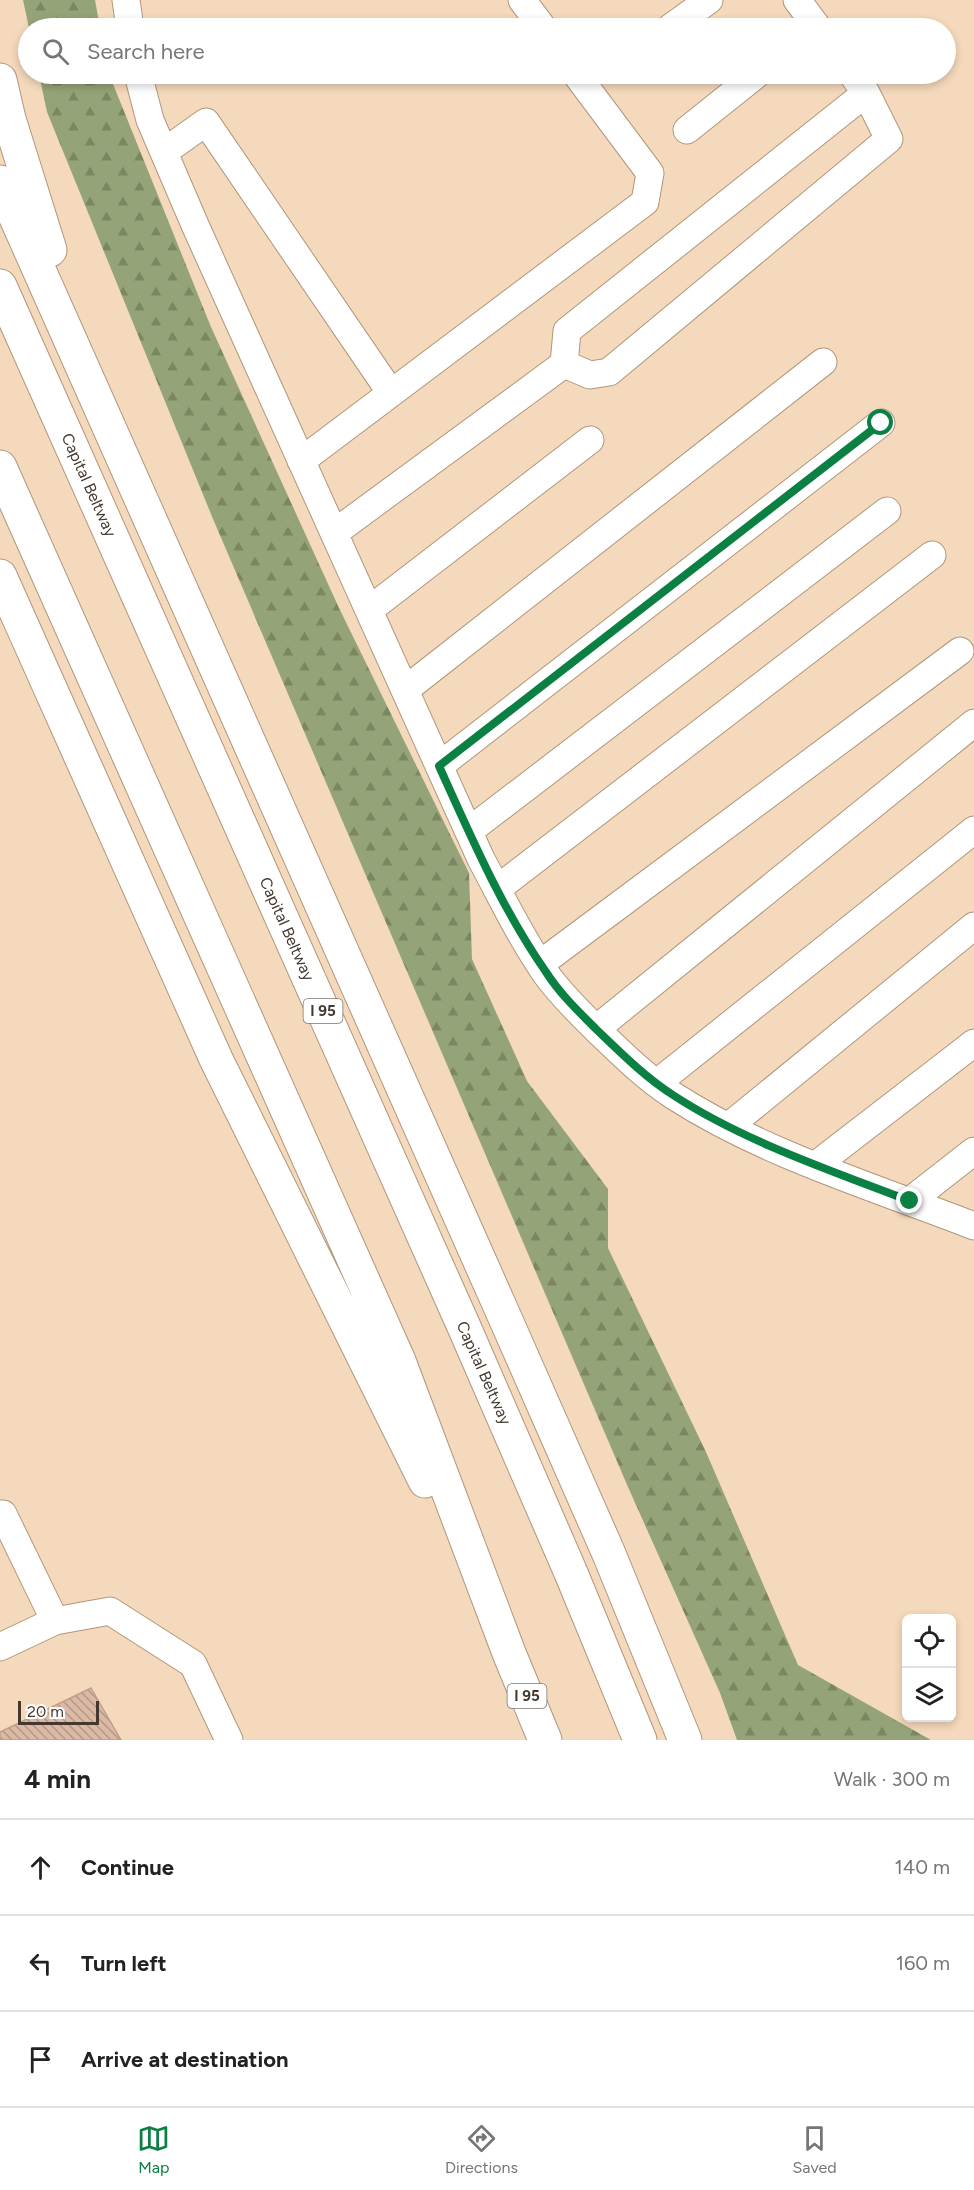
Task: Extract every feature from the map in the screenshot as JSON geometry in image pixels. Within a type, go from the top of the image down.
[{"type":"highway","points":[[0,80],[9,119],[99,404]]},
{"type":"highway","points":[[0,182],[609,1554],[685,1740]]},
{"type":"highway","name":"Capital Beltway","points":[[0,286],[465,1329],[571,1573],[640,1740]]},
{"type":"highway","name":"I 95","points":[[0,467],[399,1361],[509,1653],[545,1740]]},
{"type":"highway","points":[[0,576],[216,1059],[509,1653]]},
{"type":"highway","points":[[0,617],[67,726]]},
{"type":"lane","points":[[126,0],[129,18]]},
{"type":"lane","points":[[522,0],[536,18]]},
{"type":"lane","points":[[684,18],[709,0]]},
{"type":"lane","points":[[797,0],[809,18]]},
{"type":"lane","points":[[141,84],[150,120],[164,152],[439,766],[497,890],[540,964],[596,1029],[643,1073],[673,1096],[788,1154],[974,1226]]},
{"type":"lane","points":[[301,461],[645,202],[650,172],[584,84]]},
{"type":"lane","points":[[687,130],[744,84]]},
{"type":"lane","points":[[334,533],[564,364],[567,331],[858,84]]},
{"type":"lane","points":[[564,364],[590,375],[609,372],[889,139],[860,84]]},
{"type":"lane","points":[[164,152],[206,122],[391,393]]},
{"type":"lane","points":[[405,690],[823,363]]},
{"type":"lane","points":[[439,766],[881,423]]},
{"type":"lane","points":[[369,610],[590,440]]},
{"type":"lane","points":[[469,831],[887,511]]},
{"type":"lane","points":[[497,890],[932,555]]},
{"type":"lane","points":[[540,964],[960,651]]},
{"type":"lane","points":[[596,1029],[974,723]]},
{"type":"lane","points":[[657,1083],[974,830]]},
{"type":"lane","points":[[729,1126],[974,926]]},
{"type":"lane","points":[[816,1165],[974,1043]]},
{"type":"lane","points":[[910,1201],[974,1151]]},
{"type":"lane","points":[[0,1514],[3,1514],[55,1621]]},
{"type":"lane","points":[[0,1647],[55,1621],[110,1611],[193,1664],[229,1740]]},
{"type":"green space","points":[[23,0],[95,0],[98,18],[27,18]]},
{"type":"green space","points":[[41,84],[113,84],[211,327],[339,608],[469,873],[472,959],[527,1081],[608,1189],[608,1248],[706,1452],[798,1665],[931,1740],[737,1740],[720,1693],[628,1487],[213,519],[47,112]]},
{"type":"building","points":[[91,1688],[121,1740],[0,1740],[0,1732]]},
{"type":"route","points":[[881,423],[439,766],[481,859],[531,950],[574,1006],[643,1073],[673,1096],[709,1117],[788,1154],[910,1201]]}]
